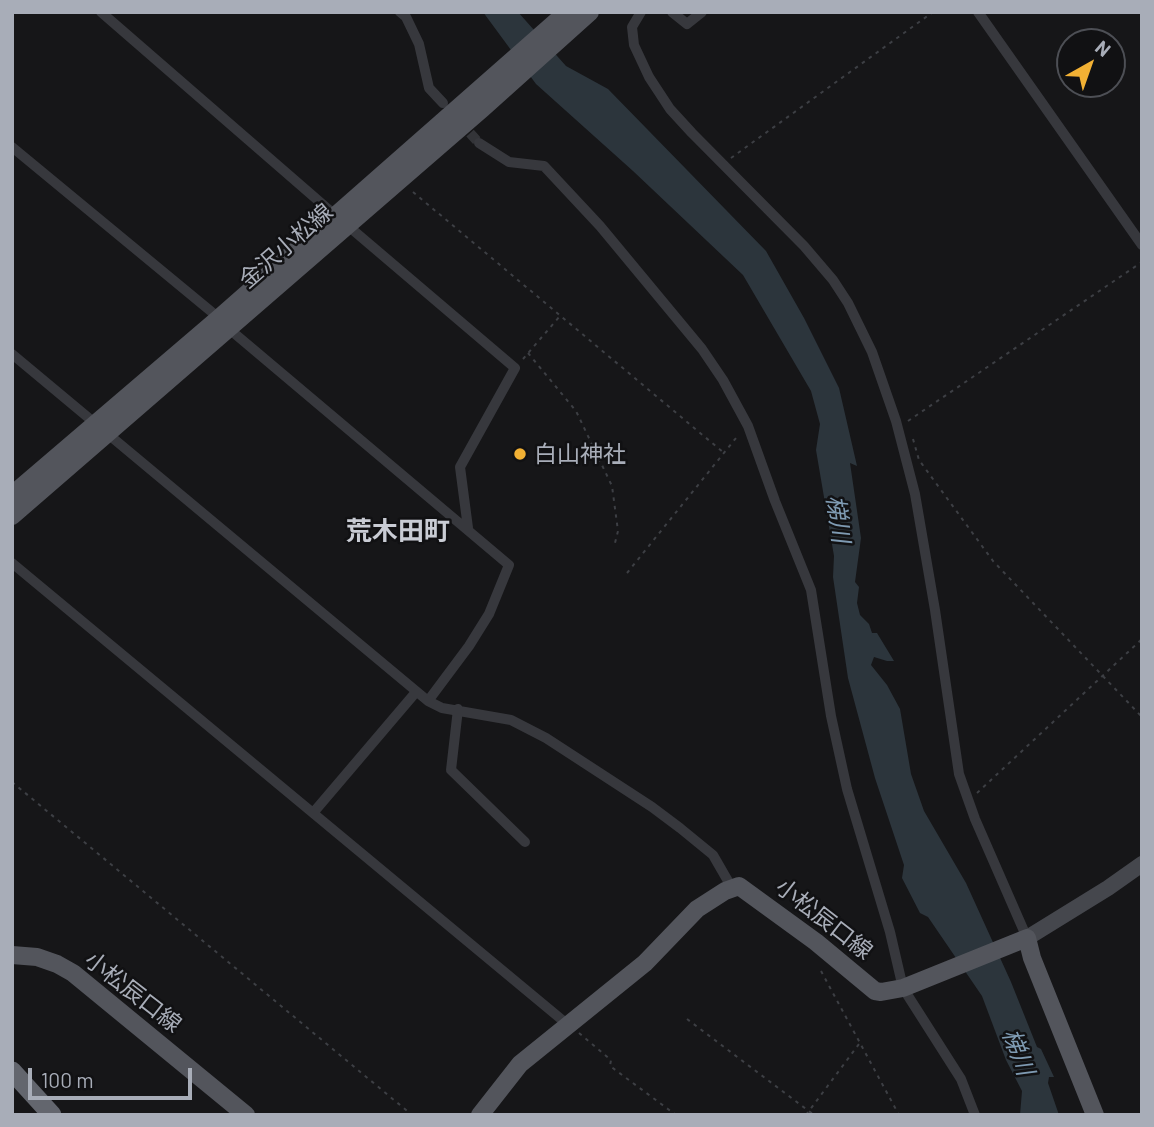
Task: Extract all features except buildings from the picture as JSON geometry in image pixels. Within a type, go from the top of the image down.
[{"type":"highway","points":[[12,1071],[51,1115]]},
{"type":"main road","name":"金沢小松線","points":[[476,104],[567,12]]},
{"type":"main road","name":"金沢小松線","points":[[12,516],[102,430],[223,323],[476,104],[590,12]]},
{"type":"main road","name":"金沢小松線","points":[[12,495],[102,430]]},
{"type":"main road","points":[[1095,1115],[1024,939],[1142,864]]},
{"type":"main road","name":"小松辰口線","points":[[732,888],[739,886],[746,889],[876,991],[888,992],[905,987],[1024,939]]},
{"type":"main road","points":[[480,1115],[520,1064],[645,963],[697,909],[732,888]]},
{"type":"main road","name":"小松辰口線","points":[[12,955],[37,957],[73,973],[246,1115]]},
{"type":"street","points":[[101,12],[515,368],[460,467],[468,528]]},
{"type":"street","points":[[400,12],[406,17],[419,44],[429,88],[443,103]]},
{"type":"street","points":[[641,12],[632,27],[634,45],[649,77],[670,109],[721,165],[804,246],[848,303],[872,352],[896,421],[915,494],[959,774],[1024,939]]},
{"type":"street","points":[[672,12],[687,24],[702,12]]},
{"type":"street","points":[[978,12],[1142,245]]},
{"type":"street","points":[[479,143],[509,162],[544,166],[600,226],[702,349],[723,380],[748,426],[811,590],[831,716],[842,765],[905,987],[961,1079],[975,1115]]},
{"type":"street","points":[[12,147],[509,565],[489,614],[428,701]]},
{"type":"street","points":[[12,354],[428,701],[442,708],[510,720],[546,738],[652,807],[713,855],[732,888]]},
{"type":"street","points":[[12,563],[567,1024]]},
{"type":"street","points":[[313,813],[416,692]]},
{"type":"street","points":[[458,709],[451,770],[526,842]]},
{"type":"path","points":[[721,165],[933,12]]},
{"type":"path","points":[[413,192],[724,453]]},
{"type":"path","points":[[907,421],[1142,262]]},
{"type":"path","points":[[515,368],[560,316]]},
{"type":"path","points":[[528,354],[576,411],[612,486],[618,531],[615,544]]},
{"type":"path","points":[[911,434],[919,460],[993,561],[1142,717]]},
{"type":"path","points":[[626,573],[736,438]]},
{"type":"path","points":[[969,801],[1142,639]]},
{"type":"path","points":[[12,782],[412,1115]]},
{"type":"path","points":[[821,971],[900,1115]]},
{"type":"path","points":[[687,1018],[814,1115]]},
{"type":"path","points":[[567,1024],[611,1060],[610,1066],[676,1115]]},
{"type":"path","points":[[806,1115],[860,1043]]},
{"type":"water","name":"梯川","points":[[483,12],[518,12],[566,66],[608,89],[766,251],[804,318],[839,388],[857,466],[850,463],[861,538],[855,582],[859,587],[857,603],[860,615],[869,624],[872,633],[877,633],[894,661],[874,657],[871,665],[887,685],[900,709],[911,774],[924,811],[966,883],[1037,1047],[1041,1049],[1054,1077],[1049,1077],[1048,1083],[1059,1115],[1020,1115],[1022,1091],[1006,1060],[982,996],[928,917],[920,913],[902,878],[904,865],[875,778],[848,678],[833,577],[834,556],[816,450],[820,424],[811,391],[743,275],[536,84]]},
{"type":"tunnel","points":[[460,122],[479,143]]},
{"type":"place","name":"白山神社","points":[[520,454]]},
{"type":"district","name":"荒木田町","points":[[398,531]]}]
